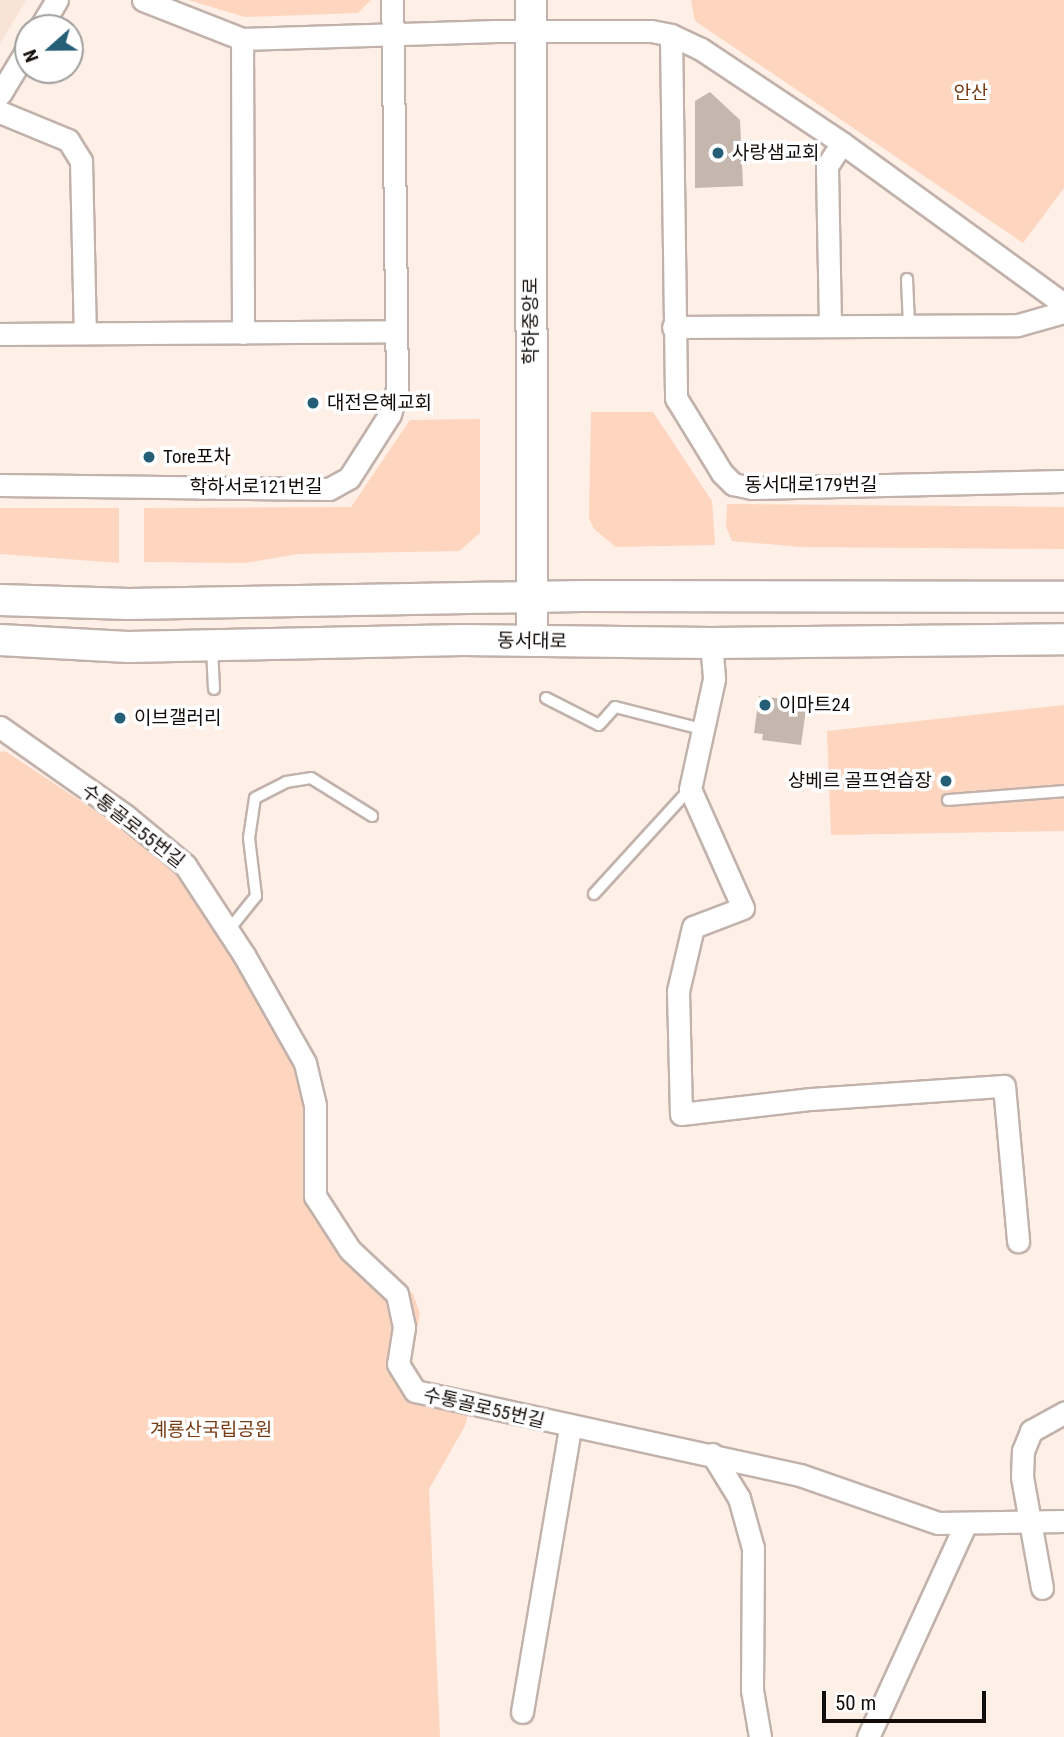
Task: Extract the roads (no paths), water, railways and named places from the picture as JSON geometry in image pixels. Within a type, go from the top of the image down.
[{"type":"street","points":[[143,0],[242,39],[531,32],[651,31],[671,35],[701,49],[842,143],[1064,304]]},
{"type":"street","name":"학하서로121번길","points":[[0,485],[329,489],[349,478],[390,414],[397,390],[391,0]]},
{"type":"street","name":"학하중앙로","points":[[531,0],[532,641]]},
{"type":"street","name":"동서대로179번길","points":[[671,35],[676,398],[733,484],[1064,481]]},
{"type":"street","points":[[242,39],[243,332]]},
{"type":"street","points":[[0,94],[14,71]]},
{"type":"street","points":[[0,112],[68,140],[81,161],[85,333]]},
{"type":"street","points":[[830,325],[827,166],[842,143]]},
{"type":"street","points":[[673,327],[1018,325],[1064,312]]},
{"type":"street","points":[[0,334],[394,331]]},
{"type":"street","points":[[0,600],[128,604],[531,597],[1064,597]]},
{"type":"street","name":"동서대로","points":[[0,640],[128,647],[532,641],[711,643],[1064,639]]},
{"type":"street","points":[[711,643],[714,679],[706,730],[690,789],[743,908],[693,927],[678,991],[681,1114],[811,1099],[1004,1086],[1018,1241]]},
{"type":"street","name":"수통골로55번길","points":[[0,727],[126,816],[185,865],[228,931],[305,1063],[315,1105],[315,1196],[350,1250],[397,1294],[404,1327],[398,1364],[415,1391],[570,1427],[712,1454],[800,1475],[938,1523],[965,1525],[1064,1521]]},
{"type":"street","points":[[1042,1588],[1034,1521],[1022,1477],[1023,1451],[1031,1431],[1064,1413]]},
{"type":"street","points":[[522,1712],[570,1427]]},
{"type":"street","points":[[712,1454],[739,1498],[753,1548],[752,1690],[760,1737]]},
{"type":"street","points":[[868,1737],[965,1525]]},
{"type":"lane","points":[[907,279],[909,325]]},
{"type":"lane","points":[[212,645],[214,690]]},
{"type":"lane","points":[[546,698],[599,725],[615,707],[706,730]]},
{"type":"lane","points":[[228,931],[256,896],[249,838],[255,798],[286,782],[311,778],[372,816]]},
{"type":"lane","points":[[594,894],[690,789]]},
{"type":"lane","points":[[948,800],[1064,791]]},
{"type":"place","name":"사랑샘교회","points":[[718,153]]},
{"type":"place","name":"대전은혜교회","points":[[313,403]]},
{"type":"place","name":"Tore포차","points":[[149,457]]},
{"type":"place","name":"이마트24","points":[[765,705]]},
{"type":"place","name":"이브갤러리","points":[[120,718]]},
{"type":"place","name":"샹베르 골프연습장","points":[[946,781]]},
{"type":"park label","name":"안산","points":[[971,93]]},
{"type":"park label","name":"계룡산국립공원","points":[[211,1430]]}]
